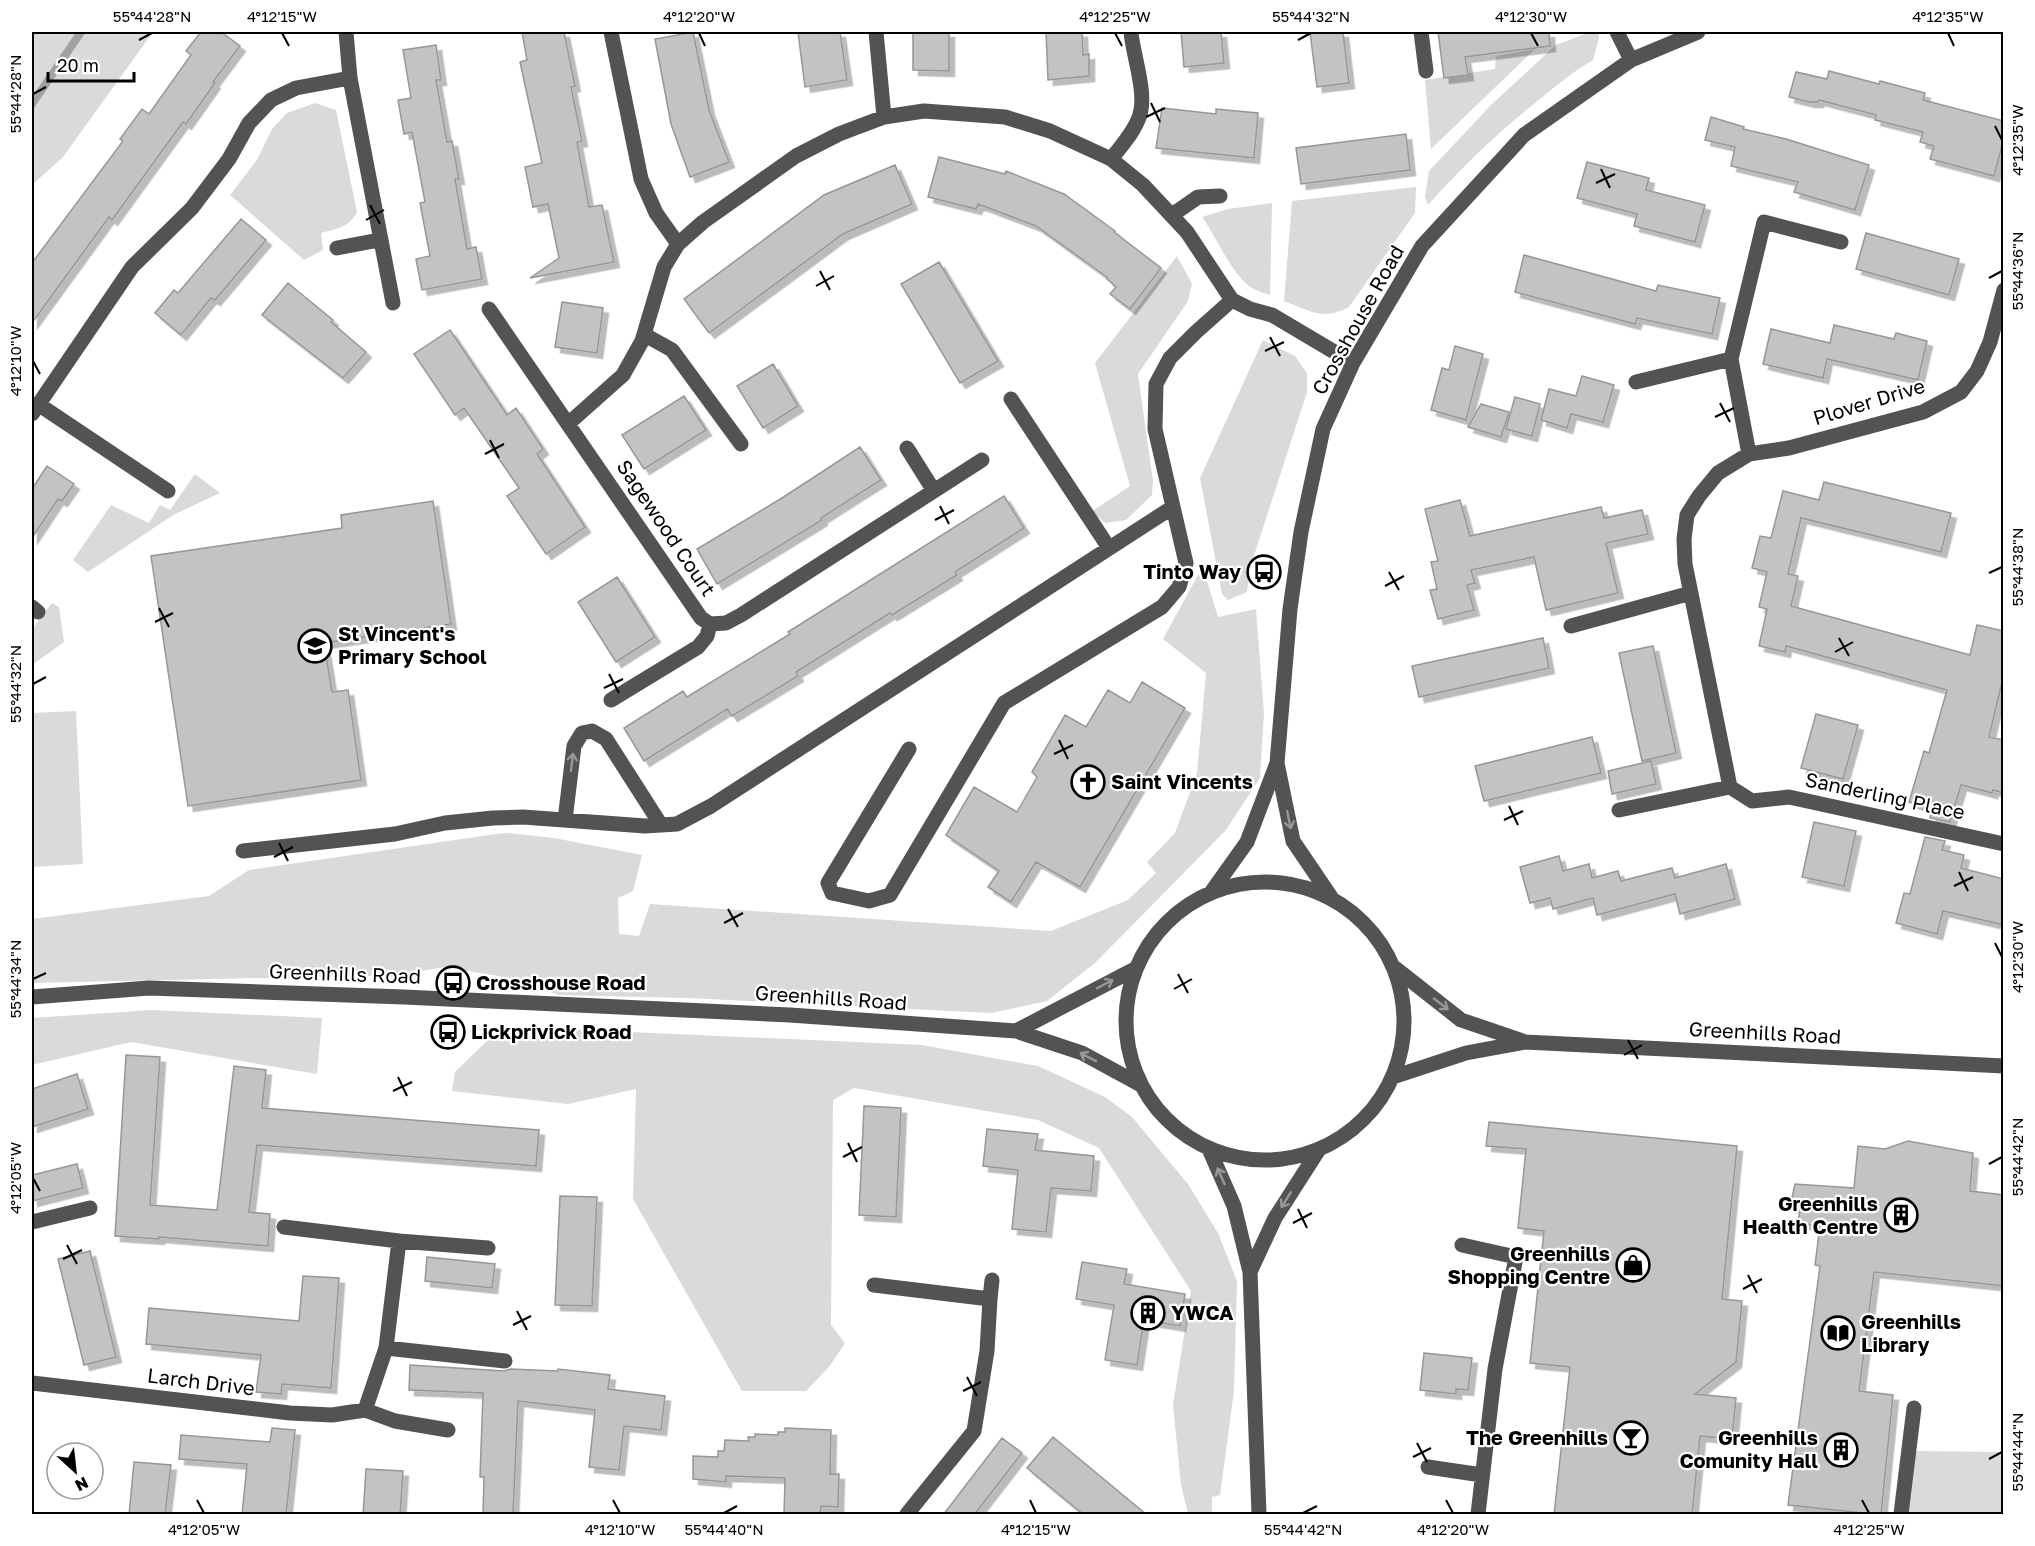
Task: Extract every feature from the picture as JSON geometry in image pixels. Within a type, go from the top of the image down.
[{"type":"street","points":[[346,32],[350,78],[379,240],[393,303]]},
{"type":"street","points":[[610,32],[641,180],[656,213],[678,244]]},
{"type":"street","points":[[876,32],[884,117]]},
{"type":"street","points":[[1111,159],[1133,131],[1143,103],[1131,32]]},
{"type":"street","points":[[1421,32],[1426,71]]},
{"type":"street","points":[[1617,32],[1631,60]]},
{"type":"street","name":"Crosshouse Road","points":[[1331,897],[1293,841],[1277,763],[1290,609],[1301,532],[1323,429],[1353,363],[1422,246],[1476,185],[1524,135],[1631,60],[1698,32]]},
{"type":"street","points":[[168,491],[35,409],[132,267],[192,208],[229,159],[249,123],[271,100],[296,88],[350,78]]},
{"type":"street","points":[[569,423],[623,375],[645,335],[664,267],[678,244],[703,222],[796,156],[839,134],[884,117],[924,111],[1005,117],[1050,131],[1111,159],[1143,185],[1187,231],[1233,300],[1250,309],[1272,315],[1353,363]]},
{"type":"street","points":[[1172,215],[1198,197],[1220,196]]},
{"type":"street","points":[[1749,454],[1731,359],[1764,222],[1840,242]]},
{"type":"street","points":[[337,248],[379,240]]},
{"type":"street","name":"Plover Drive","points":[[1730,787],[1685,564],[1684,539],[1687,515],[1718,473],[1749,454],[1789,448],[1923,412],[1961,392],[1996,344],[2004,290]]},
{"type":"street","points":[[909,749],[828,883],[832,893],[869,901],[890,895],[1004,703],[1162,607],[1179,587],[1186,563],[1155,429],[1156,384],[1170,358],[1233,300]]},
{"type":"street","name":"Sagewood Court","points":[[489,309],[701,618],[710,624],[726,623],[741,615],[982,460]]},
{"type":"street","points":[[645,335],[672,350],[741,444]]},
{"type":"street","points":[[1636,382],[1731,359]]},
{"type":"street","points":[[1011,399],[1109,548]]},
{"type":"street","points":[[907,448],[934,491]]},
{"type":"street","points":[[243,851],[394,834],[445,823],[523,817],[645,826],[677,824],[711,806],[1173,507]]},
{"type":"street","points":[[1571,626],[1691,593]]},
{"type":"street","points":[[611,700],[698,647],[707,636],[710,624]]},
{"type":"street","points":[[565,820],[574,746],[582,733],[592,731],[606,739],[661,825]]},
{"type":"street","name":"Crosshouse Road","points":[[1212,891],[1246,842],[1277,763]]},
{"type":"street","points":[[1619,810],[1730,787]]},
{"type":"street","name":"Sanderling Place","points":[[1730,787],[1752,801],[1789,797],[2004,844]]},
{"type":"street","points":[[1251,881],[1292,883],[1331,897],[1369,927],[1395,968],[1404,1004],[1404,1041],[1393,1077],[1375,1108],[1349,1133],[1318,1151],[1282,1160],[1245,1159],[1209,1149],[1169,1124],[1139,1084],[1127,1047],[1125,1007],[1135,969],[1153,936],[1179,910],[1212,891],[1251,881]]},
{"type":"street","name":"Greenhills Road","points":[[1395,968],[1461,1020],[1525,1041]]},
{"type":"street","points":[[1016,1031],[1135,969]]},
{"type":"street","name":"Greenhills Road","points":[[32,997],[149,988],[357,995],[790,1015],[1016,1031],[1082,1053],[1139,1084]]},
{"type":"street","name":"Greenhills Road","points":[[1393,1077],[1466,1053],[1525,1041],[2004,1066]]},
{"type":"street","points":[[1209,1149],[1234,1206],[1250,1272],[1259,1515]]},
{"type":"street","points":[[1250,1272],[1275,1218],[1318,1151]]},
{"type":"street","points":[[32,1222],[90,1208]]},
{"type":"street","points":[[284,1227],[399,1241],[488,1248]]},
{"type":"street","points":[[399,1241],[386,1348],[365,1410],[395,1422],[448,1430]]},
{"type":"street","points":[[1462,1245],[1516,1257],[1496,1369],[1478,1515]]},
{"type":"street","points":[[907,1515],[974,1431],[987,1351],[992,1280]]},
{"type":"street","points":[[874,1285],[990,1299]]},
{"type":"street","points":[[386,1348],[505,1361]]},
{"type":"street","name":"Larch Drive","points":[[32,1383],[290,1413],[332,1415],[365,1410]]},
{"type":"street","points":[[1901,1515],[1914,1408]]},
{"type":"street","points":[[1428,1467],[1482,1475]]},
{"type":"shaded area","points":[[32,32],[153,32],[63,157],[32,185]]},
{"type":"shaded area","points":[[1590,32],[1598,32],[1599,38],[1593,60],[1566,78],[1510,124],[1428,205],[1425,197],[1429,171],[1492,104],[1556,45]]},
{"type":"shaded area","points":[[1535,49],[1431,149],[1425,80],[1495,69],[1496,56]]},
{"type":"shaded area","points":[[315,103],[336,110],[357,212],[346,224],[321,233],[323,250],[304,260],[230,195],[257,160],[272,129],[287,113]]},
{"type":"shaded area","points":[[1416,187],[1415,213],[1349,307],[1324,314],[1284,301],[1292,201]]},
{"type":"shaded area","points":[[1272,203],[1270,295],[1252,288],[1238,275],[1202,217],[1228,209]]},
{"type":"shaded area","points":[[1177,256],[1192,284],[1188,301],[1138,374],[1153,481],[1152,495],[1126,520],[1106,523],[1091,512],[1130,486],[1095,363]]},
{"type":"shaded area","points":[[1263,340],[1295,356],[1307,373],[1307,392],[1250,568],[1247,592],[1228,600],[1222,594],[1200,478]]},
{"type":"shaded area","points":[[195,474],[220,493],[173,515],[88,572],[73,560],[111,505],[149,523],[160,505],[170,510]]},
{"type":"shaded area","points":[[1204,571],[1218,617],[1256,609],[1264,713],[1260,778],[1226,830],[1096,962],[1047,1001],[992,1013],[687,998],[559,995],[510,978],[444,967],[399,975],[32,983],[32,919],[209,896],[249,870],[508,833],[554,838],[642,855],[633,891],[618,898],[619,934],[639,936],[650,904],[1051,931],[1128,900],[1156,873],[1147,862],[1175,833],[1197,773],[1206,673],[1163,639],[1198,575]]},
{"type":"shaded area","points":[[52,603],[59,607],[64,642],[32,665],[32,629]]},
{"type":"shaded area","points":[[76,711],[83,864],[32,867],[32,713]]},
{"type":"shaded area","points":[[152,1010],[322,1018],[317,1074],[131,1042],[32,1065],[32,1018]]},
{"type":"shaded area","points":[[542,1028],[922,1045],[1038,1066],[1105,1097],[1132,1117],[1188,1184],[1218,1233],[1237,1281],[1234,1391],[1220,1495],[1212,1497],[1212,1514],[1188,1514],[1181,1485],[1173,1405],[1191,1291],[1099,1148],[1038,1120],[854,1088],[833,1100],[831,1325],[845,1343],[829,1367],[806,1391],[742,1391],[633,1199],[636,1089],[568,1104],[452,1091],[455,1072],[491,1037]]},
{"type":"shaded area","points":[[1914,1451],[2003,1452],[2003,1514],[1893,1514]]},
{"type":"building","points":[[201,32],[221,32],[240,46],[186,124],[183,122],[112,220],[109,217],[32,323],[32,263],[123,141],[120,139],[142,109],[149,114],[191,55],[186,51]]},
{"type":"building","points":[[522,32],[564,32],[575,86],[571,87],[582,141],[577,142],[589,207],[602,205],[614,262],[530,278],[559,258],[548,204],[533,207],[525,167],[542,163],[520,62],[527,60]]},
{"type":"building","points":[[693,32],[709,110],[729,162],[690,177],[671,124],[655,39]]},
{"type":"building","points":[[798,32],[840,32],[847,80],[805,87]]},
{"type":"building","points":[[913,32],[949,32],[949,71],[913,70]]},
{"type":"building","points":[[1046,32],[1082,32],[1083,55],[1089,54],[1089,76],[1048,80]]},
{"type":"building","points":[[1181,32],[1221,32],[1224,63],[1184,67]]},
{"type":"building","points":[[1310,32],[1343,32],[1349,83],[1317,87]]},
{"type":"building","points":[[1438,32],[1549,32],[1550,46],[1465,57],[1468,75],[1444,78]]},
{"type":"building","points":[[436,45],[441,80],[436,80],[447,142],[452,141],[459,179],[455,179],[467,249],[476,247],[482,279],[422,290],[416,259],[430,256],[420,203],[425,202],[412,132],[404,134],[398,100],[411,98],[403,50]]},
{"type":"building","points":[[1829,71],[1925,93],[1923,100],[2004,121],[2004,138],[1994,176],[1930,159],[1934,146],[1920,142],[1923,132],[1875,120],[1876,115],[1819,100],[1809,102],[1789,97],[1796,72],[1827,79]]},
{"type":"building","points":[[1162,108],[1216,114],[1216,109],[1258,113],[1254,158],[1156,148]]},
{"type":"building","points":[[1711,117],[1744,127],[1743,129],[1786,139],[1869,165],[1855,210],[1794,192],[1798,182],[1731,166],[1735,147],[1705,140]]},
{"type":"building","points":[[1406,134],[1410,170],[1301,184],[1296,148]]},
{"type":"building","points":[[939,157],[1005,174],[1006,171],[1064,194],[1161,268],[1130,309],[1110,294],[1116,287],[1108,278],[1036,226],[978,204],[976,209],[928,197]]},
{"type":"building","points":[[1587,162],[1649,178],[1646,190],[1705,205],[1695,242],[1634,226],[1637,214],[1577,198]]},
{"type":"building","points":[[895,165],[912,204],[843,234],[709,333],[684,299],[824,195]]},
{"type":"building","points":[[241,219],[266,240],[215,300],[211,298],[181,335],[155,313],[174,290],[178,293]]},
{"type":"building","points":[[1866,233],[1959,259],[1949,295],[1856,269]]},
{"type":"building","points":[[1524,255],[1656,291],[1658,285],[1720,298],[1712,334],[1637,318],[1635,324],[1515,292]]},
{"type":"building","points":[[939,262],[998,361],[960,383],[901,284]]},
{"type":"building","points":[[288,283],[333,320],[331,322],[366,352],[343,378],[262,315]]},
{"type":"building","points":[[562,302],[603,308],[597,353],[555,347]]},
{"type":"building","points":[[1834,325],[1894,339],[1896,333],[1927,341],[1918,380],[1827,359],[1823,378],[1763,364],[1771,329],[1830,343]]},
{"type":"building","points":[[450,330],[507,415],[516,408],[543,449],[537,454],[585,527],[546,554],[507,496],[519,488],[464,408],[455,415],[414,354]]},
{"type":"building","points":[[1455,346],[1483,354],[1466,420],[1431,410],[1442,368],[1449,370]]},
{"type":"building","points":[[773,364],[798,406],[763,428],[737,386]]},
{"type":"building","points":[[1582,376],[1614,385],[1603,422],[1571,414],[1567,428],[1541,420],[1549,389],[1576,396]]},
{"type":"building","points":[[684,396],[706,430],[644,469],[622,435]]},
{"type":"building","points":[[1515,397],[1540,404],[1532,436],[1506,429]]},
{"type":"building","points":[[1481,404],[1509,412],[1501,437],[1468,427]]},
{"type":"building","points":[[860,447],[881,480],[821,518],[822,520],[717,584],[697,549],[782,498]]},
{"type":"building","points":[[47,466],[74,484],[62,501],[58,499],[32,538],[32,489]]},
{"type":"building","points":[[1824,482],[1951,513],[1941,552],[1801,518],[1788,574],[1798,576],[1791,606],[1970,655],[1977,625],[2004,631],[2004,674],[1989,737],[2004,740],[2004,793],[1993,790],[1992,793],[1961,785],[1950,822],[1930,818],[1932,809],[1909,802],[1924,751],[1929,753],[1947,690],[1786,646],[1785,652],[1759,646],[1767,609],[1759,607],[1767,572],[1752,568],[1760,536],[1771,538],[1783,491],[1819,500]]},
{"type":"building","points":[[1004,496],[1024,528],[955,572],[957,575],[892,615],[890,613],[796,672],[798,676],[732,716],[727,709],[644,761],[624,728],[683,691],[687,697],[790,634],[788,632]]},
{"type":"building","points":[[1460,500],[1470,536],[1601,507],[1604,518],[1642,510],[1648,534],[1606,543],[1618,593],[1546,610],[1534,557],[1471,570],[1475,583],[1467,585],[1474,610],[1438,619],[1430,590],[1437,589],[1431,562],[1438,561],[1425,509]]},
{"type":"building","points":[[433,501],[451,624],[324,643],[332,692],[348,690],[361,780],[188,806],[151,556],[342,528],[341,515]]},
{"type":"building","points":[[617,577],[655,637],[616,662],[578,602]]},
{"type":"building","points":[[1543,638],[1549,668],[1419,697],[1412,666]]},
{"type":"building","points":[[1653,646],[1676,753],[1642,761],[1619,653]]},
{"type":"building","name":"Saint Vincents","points":[[1142,682],[1185,708],[1080,887],[1036,862],[1011,902],[988,887],[999,871],[946,835],[974,787],[1017,812],[1037,777],[1032,772],[1065,715],[1086,727],[1108,690],[1130,703]]},
{"type":"building","points":[[1816,714],[1858,725],[1843,779],[1801,768]]},
{"type":"building","points":[[1592,737],[1601,773],[1484,801],[1475,766]]},
{"type":"building","points":[[1651,761],[1656,784],[1612,794],[1608,771]]},
{"type":"building","points":[[1814,822],[1856,831],[1844,886],[1802,877]]},
{"type":"building","points":[[1925,837],[1945,841],[1942,850],[1964,855],[1961,868],[2004,879],[2004,925],[1943,911],[1937,934],[1896,923],[1904,893],[1910,894]]},
{"type":"building","points":[[1559,856],[1563,871],[1589,864],[1592,878],[1618,871],[1621,881],[1672,868],[1675,878],[1726,864],[1735,899],[1680,914],[1675,894],[1597,915],[1593,898],[1553,909],[1550,898],[1530,903],[1520,867]]},
{"type":"building","points":[[126,1055],[160,1057],[150,1205],[217,1210],[234,1066],[266,1070],[262,1108],[539,1130],[536,1166],[257,1145],[249,1212],[270,1214],[268,1246],[159,1237],[159,1239],[115,1236]]},
{"type":"building","points":[[77,1074],[88,1109],[32,1127],[32,1089]]},
{"type":"building","points":[[864,1106],[901,1108],[896,1217],[859,1215]]},
{"type":"building","name":"Greenhills Shopping Centre","points":[[1489,1122],[1737,1146],[1722,1299],[1742,1301],[1736,1362],[1695,1394],[1736,1398],[1732,1439],[1700,1436],[1692,1515],[1554,1515],[1570,1367],[1530,1363],[1544,1231],[1518,1228],[1526,1149],[1486,1146]]},
{"type":"building","points":[[987,1129],[1038,1134],[1035,1150],[1094,1156],[1091,1191],[1051,1188],[1046,1232],[1012,1229],[1018,1170],[983,1166]]},
{"type":"building","points":[[1908,1141],[1973,1153],[1970,1191],[2004,1195],[2004,1286],[1874,1272],[1859,1391],[1893,1395],[1881,1515],[1788,1505],[1820,1266],[1815,1265],[1820,1226],[1797,1223],[1801,1208],[1790,1207],[1795,1184],[1854,1188],[1858,1146],[1885,1149]]},
{"type":"building","points":[[77,1164],[83,1188],[32,1201],[32,1175]]},
{"type":"building","points":[[560,1196],[597,1197],[592,1306],[555,1305]]},
{"type":"building","points":[[90,1251],[116,1357],[84,1365],[58,1259]]},
{"type":"building","points":[[427,1257],[495,1264],[492,1288],[425,1281]]},
{"type":"building","name":"YWCA","points":[[1082,1262],[1127,1269],[1124,1284],[1185,1294],[1180,1326],[1144,1320],[1137,1365],[1105,1360],[1114,1305],[1076,1299]]},
{"type":"building","points":[[303,1276],[339,1278],[331,1388],[282,1384],[281,1394],[256,1392],[261,1355],[146,1344],[149,1308],[299,1321]]},
{"type":"building","points":[[1424,1353],[1472,1358],[1468,1390],[1456,1389],[1456,1394],[1420,1390]]},
{"type":"building","points":[[410,1365],[504,1371],[510,1369],[558,1371],[558,1369],[610,1375],[608,1389],[665,1396],[661,1430],[624,1426],[619,1470],[589,1467],[595,1410],[518,1401],[513,1515],[483,1515],[484,1477],[480,1477],[483,1393],[409,1390]]},
{"type":"building","points":[[272,1428],[295,1430],[286,1515],[242,1515],[247,1464],[179,1459],[181,1435],[270,1442]]},
{"type":"building","points":[[785,1428],[831,1430],[830,1474],[839,1474],[838,1507],[821,1506],[820,1515],[784,1515],[785,1478],[726,1476],[726,1482],[693,1479],[693,1456],[718,1457],[718,1451],[724,1451],[725,1440],[749,1441],[748,1437],[755,1437],[755,1434],[778,1435],[778,1432],[785,1432]]},
{"type":"building","points":[[1053,1437],[1147,1515],[1084,1515],[1027,1468]]},
{"type":"building","points":[[1002,1438],[1022,1453],[974,1515],[943,1515]]},
{"type":"building","points":[[134,1462],[171,1465],[165,1515],[129,1515]]},
{"type":"building","points":[[366,1469],[403,1471],[400,1515],[363,1515]]},
{"type":"waterway","points":[[32,104],[81,32]]},
{"type":"place","name":"Tinto Way","points":[[1264,572]]},
{"type":"place","name":"St Vincent's Primary School","points":[[315,646]]},
{"type":"place","name":"Saint Vincents","points":[[1088,782]]},
{"type":"place","name":"Crosshouse Road","points":[[453,983]]},
{"type":"place","name":"Lickprivick Road","points":[[448,1032]]},
{"type":"place","name":"Greenhills Health Centre","points":[[1901,1215]]},
{"type":"place","name":"Greenhills Shopping Centre","points":[[1633,1265]]},
{"type":"place","name":"YWCA","points":[[1148,1313]]},
{"type":"place","name":"Greenhills Library","points":[[1838,1333]]},
{"type":"place","name":"The Greenhills","points":[[1631,1438]]},
{"type":"place","name":"Greenhills Comunity Hall","points":[[1841,1450]]}]
